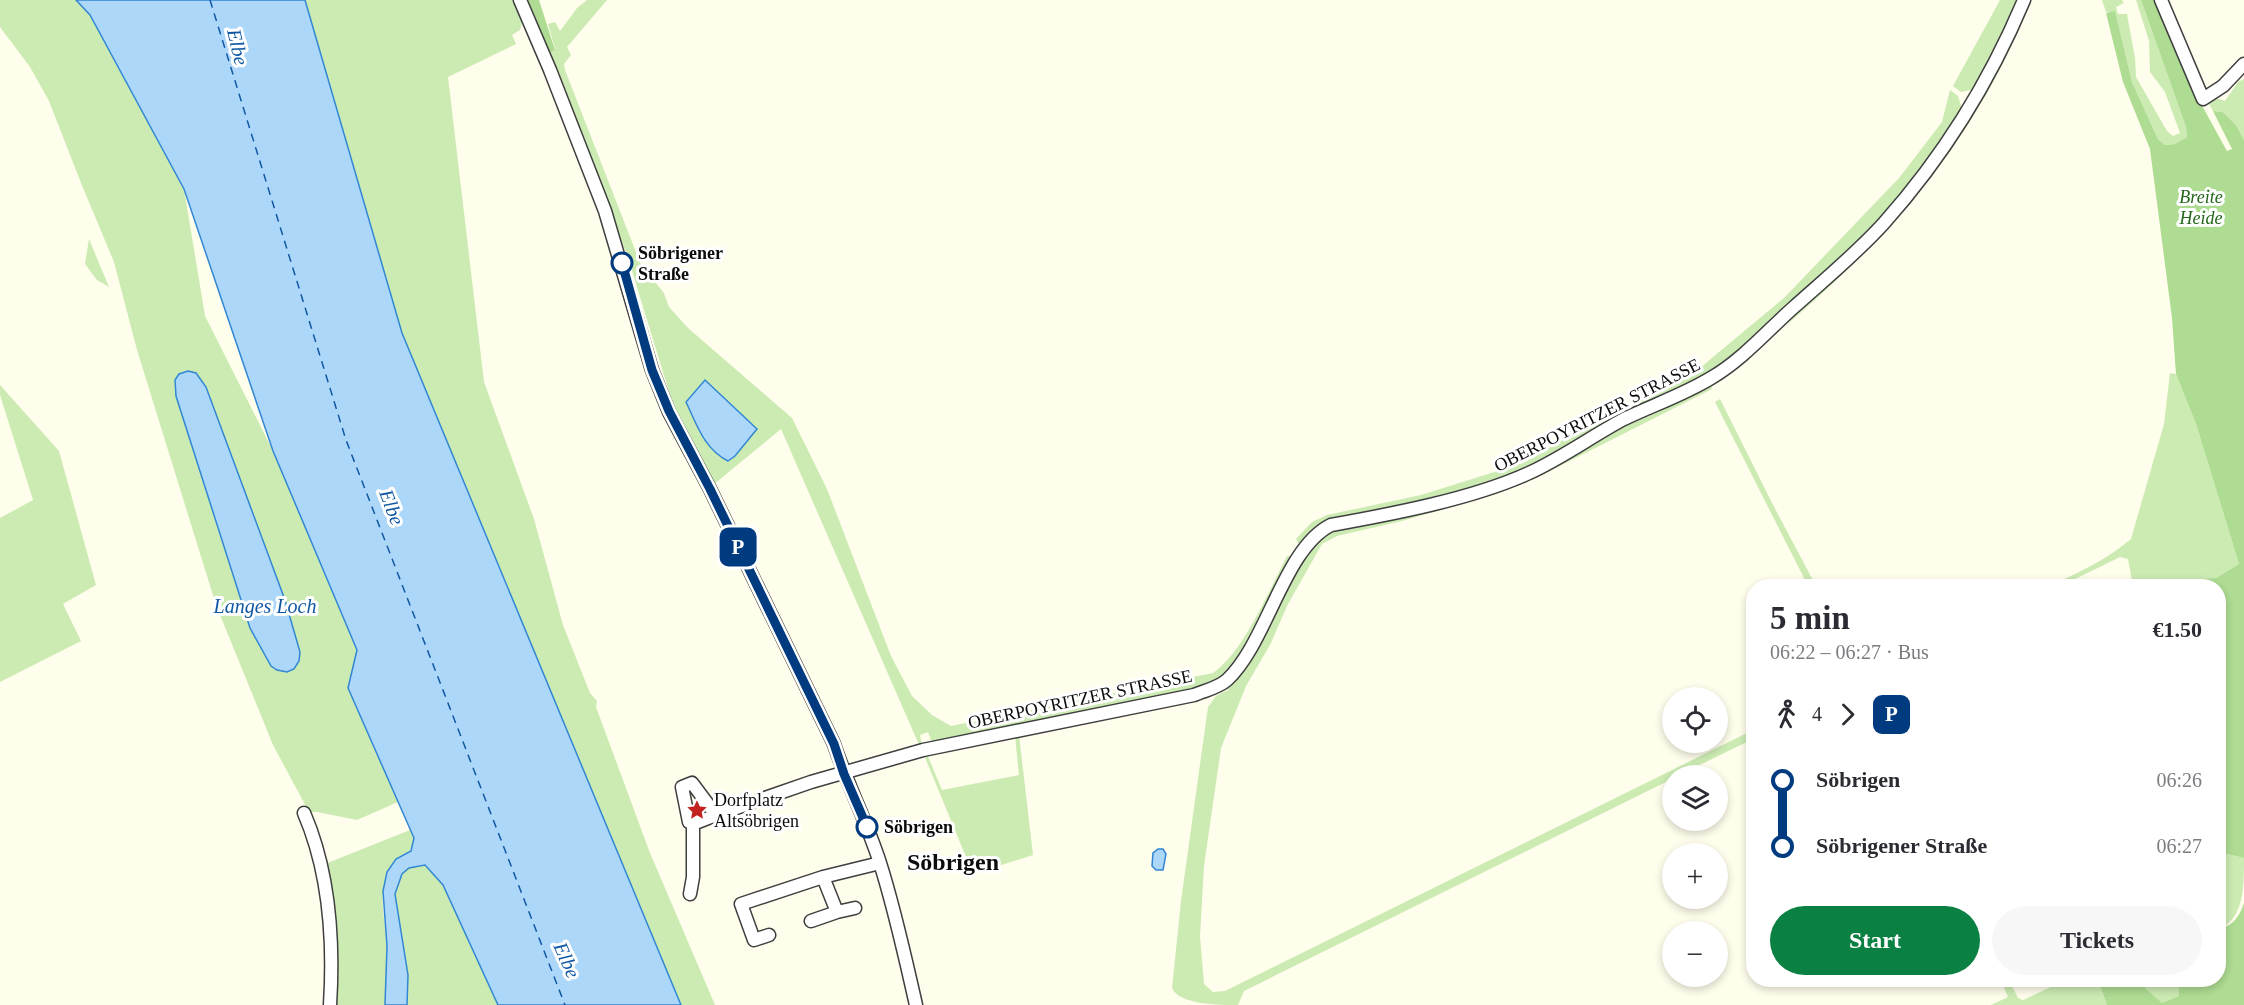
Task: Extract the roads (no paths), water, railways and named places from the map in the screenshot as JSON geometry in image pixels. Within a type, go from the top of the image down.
[{"type":"street","points":[[520,0],[605,211],[652,370],[669,411],[710,489],[834,744],[867,827],[880,863],[916,1005]]},
{"type":"street","name":"OBERPOYRITZER STRASSE","points":[[693,824],[812,782],[923,750],[1208,691],[1228,679],[1243,660],[1297,560],[1307,545],[1324,528],[1460,496],[1528,473],[1626,418],[1712,378],[1735,360],[1849,257],[1882,225],[1910,193],[1950,139],[1991,67],[2024,0]]},
{"type":"street","points":[[2161,0],[2203,99],[2223,86],[2244,64]]},
{"type":"street","points":[[690,894],[693,874],[693,824],[689,822],[682,787],[692,783],[716,814]]},
{"type":"street","points":[[304,813],[313,833],[332,940],[330,1005]]},
{"type":"street","points":[[770,935],[754,940],[741,904],[823,877],[880,863]]},
{"type":"street","points":[[823,877],[837,912]]},
{"type":"street","points":[[811,921],[855,908]]},
{"type":"water","name":"Elbe","points":[[76,0],[305,0],[402,333],[681,1005],[498,1005],[443,885],[425,865],[409,868],[402,874],[395,894],[408,975],[407,1005],[385,1005],[387,946],[383,891],[387,872],[396,859],[411,851],[414,838],[348,688],[357,650],[273,451],[184,189],[90,15]]},
{"type":"water","name":"Langes Loch","points":[[188,371],[196,373],[206,387],[285,600],[300,652],[299,661],[294,669],[287,672],[271,666],[250,628],[176,396],[175,380],[179,374]]},
{"type":"water","points":[[705,380],[757,429],[735,456],[728,461],[707,443],[686,402]]},
{"type":"water","points":[[1158,849],[1163,849],[1166,854],[1163,870],[1156,870],[1152,866],[1153,853]]},
{"type":"place","name":"Söbrigener Straße","points":[[622,263]]},
{"type":"place","name":"Dorfplatz Altsöbrigen","points":[[697,810]]},
{"type":"place","name":"Söbrigen","points":[[867,827]]},
{"type":"district","name":"Söbrigen","points":[[953,862]]},
{"type":"park label","name":"Breite Heide","points":[[2201,207]]}]
